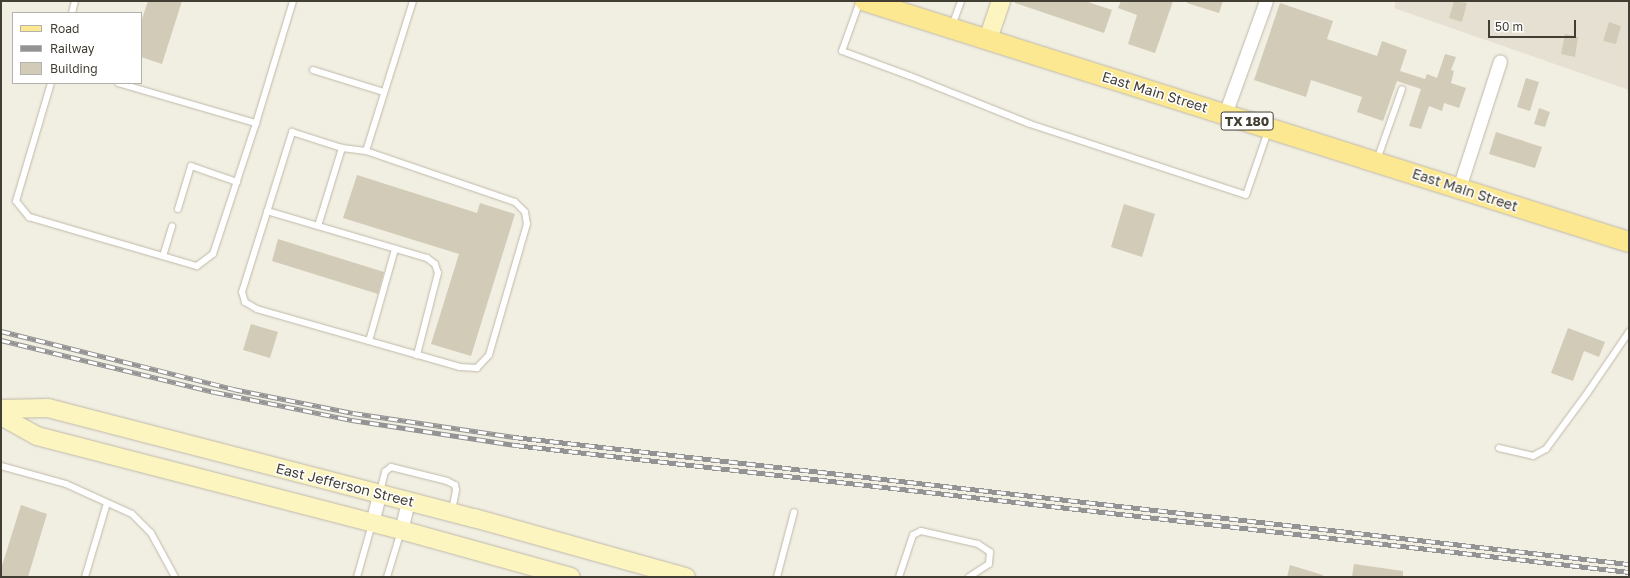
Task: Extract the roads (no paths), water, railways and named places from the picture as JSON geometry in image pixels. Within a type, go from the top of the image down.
[{"type":"main road","name":"East Main Street","points":[[865,1],[1629,242]]},
{"type":"main road","points":[[988,40],[1001,1]]},
{"type":"main road","name":"East Jefferson Street","points":[[1,409],[48,408],[379,495],[452,512],[686,577]]},
{"type":"main road","name":"East Jefferson Street","points":[[1,416],[37,436],[372,522],[571,577]]},
{"type":"street","points":[[1225,114],[1266,1]]},
{"type":"street","points":[[1459,188],[1500,62]]},
{"type":"street","points":[[372,522],[379,495]]},
{"type":"street","points":[[401,530],[408,501]]},
{"type":"lane","points":[[72,12],[75,1]]},
{"type":"lane","points":[[51,84],[16,200],[29,217],[196,266],[213,254],[256,123],[293,1]]},
{"type":"lane","points":[[366,151],[413,1]]},
{"type":"lane","points":[[860,1],[842,52],[910,76],[1030,124],[1246,195],[1269,128]]},
{"type":"lane","points":[[951,28],[961,1]]},
{"type":"lane","points":[[313,70],[384,92]]},
{"type":"lane","points":[[121,84],[256,123]]},
{"type":"lane","points":[[1377,162],[1402,89]]},
{"type":"lane","points":[[292,132],[342,148],[366,151],[515,202],[525,212],[527,224],[488,355],[477,368],[460,367],[417,355],[257,309],[245,302],[242,292],[292,132]]},
{"type":"lane","points":[[318,226],[342,148]]},
{"type":"lane","points":[[178,209],[191,166],[237,182]]},
{"type":"lane","points":[[267,211],[427,258],[435,264],[438,272],[417,355]]},
{"type":"lane","points":[[163,256],[172,226]]},
{"type":"lane","points":[[369,341],[395,249]]},
{"type":"lane","points":[[1499,448],[1533,456],[1546,449],[1588,392],[1629,332]]},
{"type":"lane","points":[[1,466],[66,484],[107,503],[124,509],[141,522],[158,544],[175,577]]},
{"type":"lane","points":[[379,495],[385,472],[388,468],[396,468],[451,482],[456,490],[452,512]]},
{"type":"lane","points":[[85,577],[107,503]]},
{"type":"lane","points":[[777,577],[794,512]]},
{"type":"lane","points":[[357,577],[372,522]]},
{"type":"lane","points":[[387,577],[401,530]]},
{"type":"lane","points":[[899,577],[913,535],[921,530],[978,544],[990,552],[989,564],[970,577]]},
{"type":"railway","points":[[1,331],[233,389],[353,413],[514,437],[1629,564]]},
{"type":"railway","points":[[1,340],[215,392],[352,420],[515,445],[1629,572]]}]
